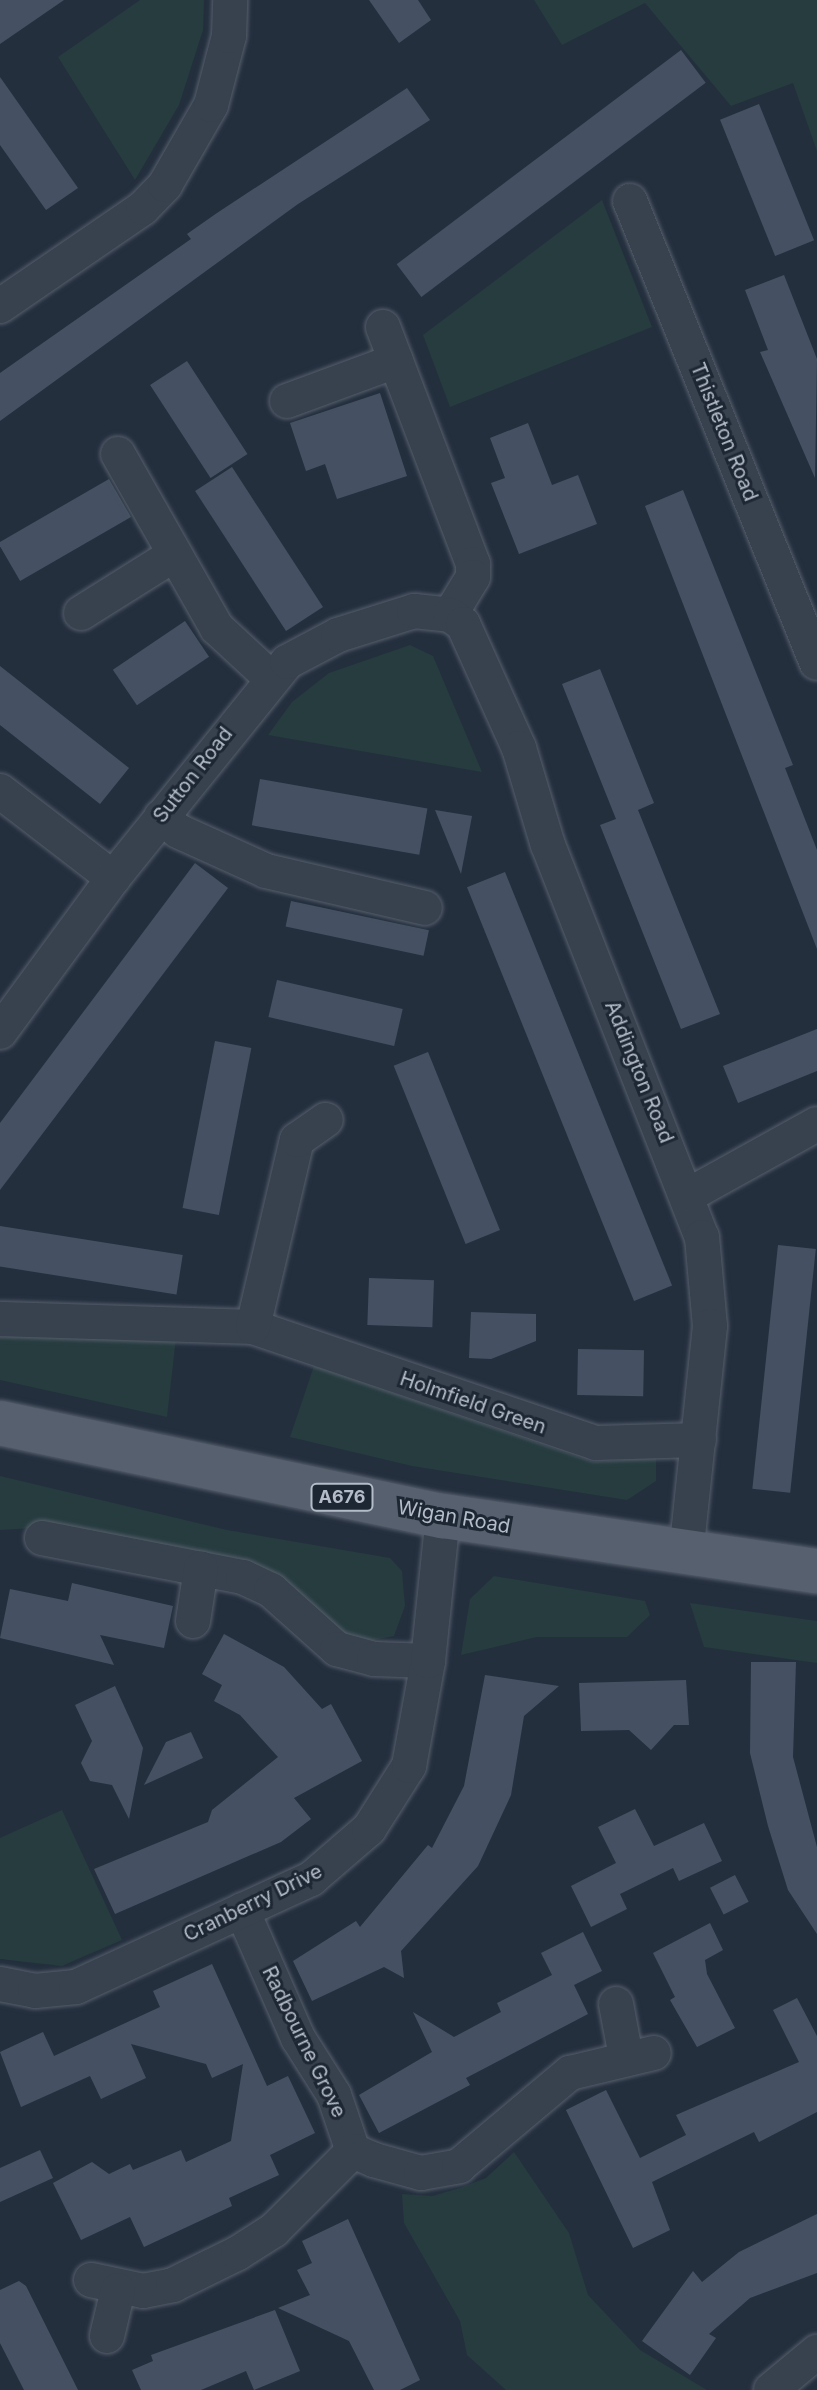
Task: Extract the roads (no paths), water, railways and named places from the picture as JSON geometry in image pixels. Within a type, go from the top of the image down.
[{"type":"main road","name":"Wigan Road","points":[[0,1423],[443,1516],[686,1556],[817,1571]]},
{"type":"street","points":[[0,306],[143,208],[165,185],[211,105],[229,36],[230,0]]},
{"type":"street","name":"Thistleton Road","points":[[630,201],[817,663]]},
{"type":"street","points":[[383,327],[473,564],[450,615]]},
{"type":"street","points":[[287,401],[396,361]]},
{"type":"street","points":[[118,454],[143,494],[151,523],[228,642],[270,677]]},
{"type":"street","points":[[81,613],[172,556]]},
{"type":"street","name":"Sutton Road","points":[[0,1032],[113,878],[270,677],[338,635],[414,611],[450,615]]},
{"type":"street","name":"Addington Road","points":[[450,615],[474,640],[519,748],[548,845],[689,1195],[702,1237],[710,1299],[686,1556]]},
{"type":"street","points":[[0,791],[113,878]]},
{"type":"street","points":[[161,817],[178,831],[266,871],[425,908]]},
{"type":"street","points":[[253,1327],[297,1140],[326,1120]]},
{"type":"street","points":[[689,1195],[817,1124]]},
{"type":"street","name":"Holmfield Green","points":[[0,1319],[253,1327],[596,1443],[699,1440]]},
{"type":"street","name":"Cranberry Drive","points":[[0,1984],[35,1991],[76,1987],[311,1879],[385,1807],[409,1766],[428,1661],[443,1516]]},
{"type":"street","points":[[42,1538],[259,1583],[337,1649],[374,1659],[428,1661]]},
{"type":"street","points":[[193,1621],[201,1569]]},
{"type":"street","name":"Radbourne Grove","points":[[242,1910],[298,2038],[334,2095],[353,2151]]},
{"type":"street","points":[[107,2336],[105,2285],[173,2285],[238,2253],[274,2230],[353,2151],[421,2173],[459,2166],[481,2153],[554,2082],[590,2064],[640,2055],[616,2004]]},
{"type":"street","points":[[771,2390],[805,2349]]}]
